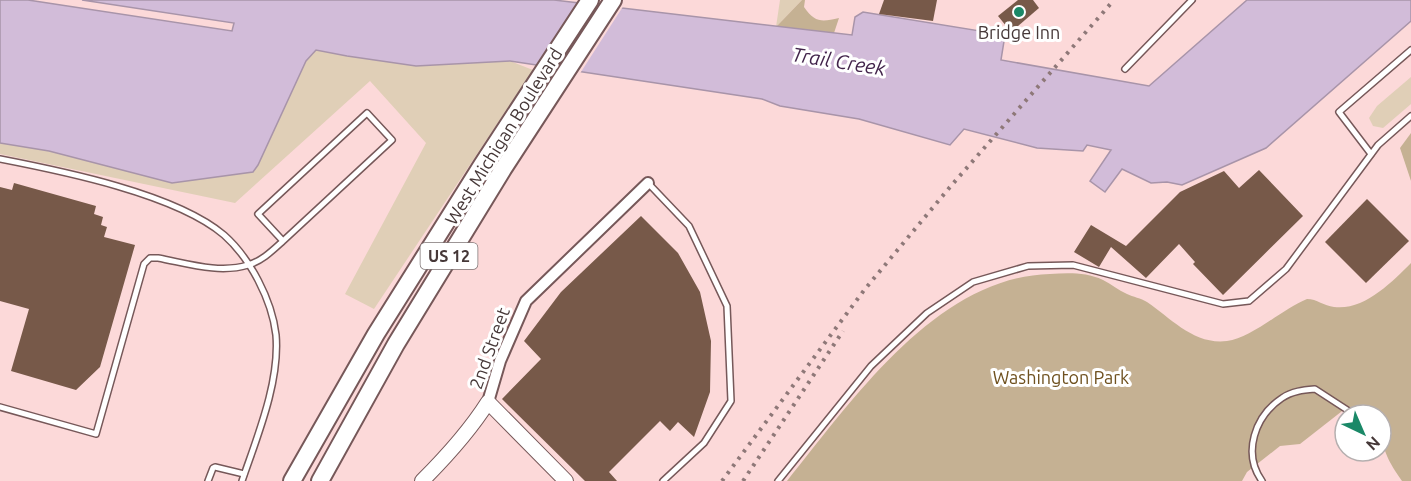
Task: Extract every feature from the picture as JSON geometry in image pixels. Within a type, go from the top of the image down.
[{"type":"main road","name":"West Michigan Boulevard","points":[[292,481],[376,334],[482,165],[590,0]]},
{"type":"main road","name":"West Michigan Boulevard","points":[[320,481],[396,344],[503,169],[613,0]]},
{"type":"street","name":"2nd Street","points":[[422,481],[455,449],[488,402],[500,361],[526,301],[648,183]]},
{"type":"street","points":[[488,402],[566,481]]},
{"type":"lane","points":[[1125,69],[1192,0]]},
{"type":"lane","points":[[1371,154],[1339,112],[1411,50]]},
{"type":"lane","points":[[0,407],[96,434],[144,264],[150,258],[158,258],[207,267],[228,268],[248,265],[266,255],[284,241],[392,140],[367,113],[258,214],[284,241]]},
{"type":"lane","points":[[778,481],[871,366],[927,313],[973,282],[1028,267],[1073,265],[1223,304],[1249,301],[1286,269],[1378,145],[1411,116]]},
{"type":"lane","points":[[0,159],[106,184],[158,200],[201,220],[224,235],[248,265],[259,283],[276,334],[274,372],[270,390],[242,481]]},
{"type":"lane","points":[[648,183],[689,226],[728,306],[731,401],[704,443],[663,481]]},
{"type":"lane","points":[[1262,481],[1252,463],[1251,448],[1254,434],[1269,411],[1282,398],[1291,393],[1315,389],[1337,403]]},
{"type":"lane","points":[[208,481],[215,467],[244,474]]},
{"type":"shaded area","points":[[780,0],[802,0],[776,27]]},
{"type":"shaded area","points":[[316,50],[416,66],[510,61],[533,70],[374,309],[345,294],[426,143],[370,81],[235,203],[0,154],[0,143],[49,151],[258,165],[306,61]]},
{"type":"shaded area","points":[[1411,77],[1411,104],[1383,128],[1373,126],[1369,118],[1377,106]]},
{"type":"green space","points":[[802,0],[805,0],[804,7],[815,19],[839,18],[834,33],[776,27]]},
{"type":"green space","points":[[1411,133],[1411,181],[1400,148]]},
{"type":"green space","name":"Washington Park","points":[[1411,263],[1411,481],[1402,481],[1390,463],[1393,463],[1393,403],[1333,403],[1333,418],[1300,444],[1280,446],[1247,472],[1242,481],[787,481],[839,415],[900,349],[934,320],[970,296],[1009,280],[1050,274],[1084,274],[1103,280],[1145,301],[1194,335],[1215,341],[1227,341],[1247,335],[1307,299],[1334,307],[1345,307],[1367,300]]},
{"type":"water","name":"Trail Creek","points":[[0,0],[28,0],[232,31],[234,23],[82,0],[554,0],[852,35],[855,17],[863,12],[1005,35],[1001,60],[1149,86],[1247,0],[1411,0],[1411,21],[1266,148],[1182,185],[1167,182],[1151,183],[1122,169],[1105,192],[1090,181],[1111,150],[1087,145],[1083,151],[1037,148],[964,129],[950,145],[859,119],[780,106],[762,99],[510,61],[416,66],[316,50],[306,61],[253,172],[172,183],[49,151],[0,143]]},
{"type":"pier","points":[[578,1],[624,5],[579,75],[534,68]]},
{"type":"building","points":[[884,0],[937,0],[933,21],[879,14]]},
{"type":"building","name":"Bridge Inn","points":[[1018,0],[1033,0],[1039,8],[1011,32],[998,16]]},
{"type":"building","points":[[1259,170],[1303,216],[1223,295],[1193,264],[1195,262],[1179,244],[1146,278],[1111,247],[1099,267],[1074,252],[1091,225],[1126,246],[1180,192],[1224,171],[1239,188]]},
{"type":"building","points":[[14,183],[96,206],[94,214],[103,217],[101,225],[107,227],[104,237],[135,245],[100,367],[76,390],[11,371],[29,309],[0,301],[0,187],[12,190]]},
{"type":"building","points":[[1367,199],[1409,241],[1366,283],[1325,242]]},
{"type":"building","points":[[641,216],[678,253],[700,292],[711,341],[710,392],[694,437],[678,422],[670,431],[660,421],[609,472],[617,481],[585,481],[502,399],[541,359],[524,341],[561,292]]},
{"type":"railway","points":[[722,481],[865,289],[950,187],[1114,0]]},
{"type":"railway","points":[[743,481],[843,331]]},
{"type":"place","name":"Bridge Inn","points":[[1019,12]]}]
